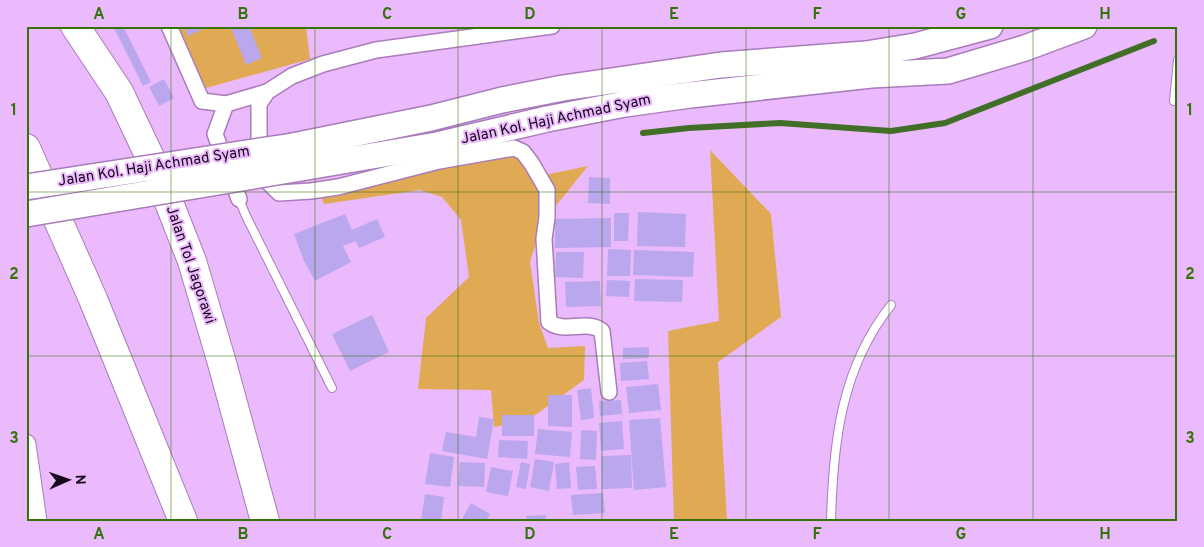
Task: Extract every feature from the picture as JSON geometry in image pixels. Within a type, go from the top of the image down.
[{"type":"highway","name":"Jalan Tol Jagorawi","points":[[75,26],[120,92],[157,172],[192,261],[265,521]]},
{"type":"highway","points":[[26,148],[93,299],[183,521]]},
{"type":"main road","name":"Jalan Kol. Haji Achmad Syam","points":[[26,214],[297,157],[431,118],[502,100],[563,88],[721,65],[866,54],[915,46],[990,26]]},
{"type":"main road","name":"Jalan Kol. Haji Achmad Syam","points":[[26,187],[297,157],[437,145],[547,119],[690,94],[871,74],[948,70],[1025,48],[1084,26]]},
{"type":"street","points":[[169,26],[202,100],[226,104],[267,92],[292,76],[323,64],[376,50],[516,29],[552,26]]},
{"type":"street","points":[[267,92],[259,104],[259,142],[270,184],[279,194],[338,187],[439,161],[514,148],[523,152],[540,176],[547,190],[547,217],[544,239],[549,322],[562,328],[592,326],[602,331],[608,392]]},
{"type":"street","points":[[226,104],[216,134],[240,198]]},
{"type":"street","points":[[26,444],[36,521]]},
{"type":"lane","points":[[1174,101],[1178,60]]},
{"type":"lane","points":[[240,198],[246,216],[332,388]]},
{"type":"lane","points":[[831,521],[832,480],[849,381],[862,348],[876,323],[891,305]]},
{"type":"shaded area","points":[[171,26],[306,26],[310,59],[199,90]]},
{"type":"shaded area","points":[[514,148],[540,176],[588,166],[542,223],[530,262],[539,323],[548,348],[585,346],[584,380],[527,421],[494,427],[491,390],[418,389],[426,318],[469,277],[461,220],[442,197],[420,190],[324,204],[318,190]]},
{"type":"shaded area","points":[[710,150],[771,214],[781,317],[718,362],[727,521],[674,521],[668,331],[719,321]]},
{"type":"building","points":[[113,26],[123,26],[151,82],[143,86]]},
{"type":"building","points":[[184,26],[209,26],[188,36]]},
{"type":"building","points":[[235,26],[249,26],[262,58],[246,65],[231,28]]},
{"type":"building","points":[[164,79],[174,98],[159,106],[149,87]]},
{"type":"building","points":[[589,177],[610,178],[610,204],[588,203]]},
{"type":"building","points":[[638,212],[686,214],[685,247],[637,246]]},
{"type":"building","points":[[614,213],[629,213],[628,241],[614,241]]},
{"type":"building","points":[[345,214],[352,230],[377,219],[385,237],[359,248],[356,241],[343,246],[351,262],[315,281],[304,261],[294,234]]},
{"type":"building","points":[[611,218],[611,247],[555,248],[555,219]]},
{"type":"building","points":[[608,249],[631,250],[630,276],[607,276]]},
{"type":"building","points":[[634,250],[694,252],[693,277],[633,275]]},
{"type":"building","points":[[556,252],[584,252],[583,278],[555,277]]},
{"type":"building","points":[[635,279],[683,280],[682,302],[634,301]]},
{"type":"building","points":[[607,280],[630,281],[629,297],[606,296]]},
{"type":"building","points":[[600,281],[601,306],[566,307],[565,282]]},
{"type":"building","points":[[372,315],[389,352],[350,371],[332,334]]},
{"type":"building","points":[[649,347],[649,358],[623,359],[623,348]]},
{"type":"building","points":[[647,361],[649,379],[621,381],[620,363]]},
{"type":"building","points":[[658,384],[661,410],[629,413],[626,387]]},
{"type":"building","points":[[591,388],[594,418],[581,420],[577,390]]},
{"type":"building","points":[[548,395],[572,395],[572,427],[548,426]]},
{"type":"building","points":[[621,400],[622,414],[600,416],[599,401]]},
{"type":"building","points":[[502,415],[534,415],[534,436],[502,436]]},
{"type":"building","points":[[479,417],[494,419],[487,459],[442,451],[446,432],[476,437]]},
{"type":"building","points":[[660,418],[666,487],[634,490],[629,420]]},
{"type":"building","points":[[622,421],[624,449],[601,451],[599,423]]},
{"type":"building","points":[[538,429],[572,432],[570,457],[535,454]]},
{"type":"building","points":[[581,430],[597,431],[596,460],[580,459]]},
{"type":"building","points":[[499,440],[528,441],[527,459],[498,457]]},
{"type":"building","points":[[430,453],[454,457],[450,487],[425,484]]},
{"type":"building","points":[[631,455],[632,488],[602,489],[601,456]]},
{"type":"building","points":[[535,459],[554,462],[549,491],[530,487]]},
{"type":"building","points":[[460,462],[485,463],[484,487],[458,486]]},
{"type":"building","points":[[521,462],[530,464],[526,489],[516,487]]},
{"type":"building","points":[[569,462],[571,488],[557,489],[555,464]]},
{"type":"building","points":[[595,466],[597,489],[578,490],[576,467]]},
{"type":"building","points":[[491,467],[513,471],[508,496],[486,492]]},
{"type":"building","points":[[603,493],[605,513],[573,515],[571,495]]},
{"type":"building","points":[[425,494],[444,497],[441,521],[421,521]]},
{"type":"building","points":[[471,503],[490,514],[486,521],[461,521]]},
{"type":"building","points":[[546,515],[546,521],[527,521],[526,516]]},
{"type":"waterway","points":[[643,133],[689,128],[780,123],[891,131],[945,123],[1154,41]]}]
